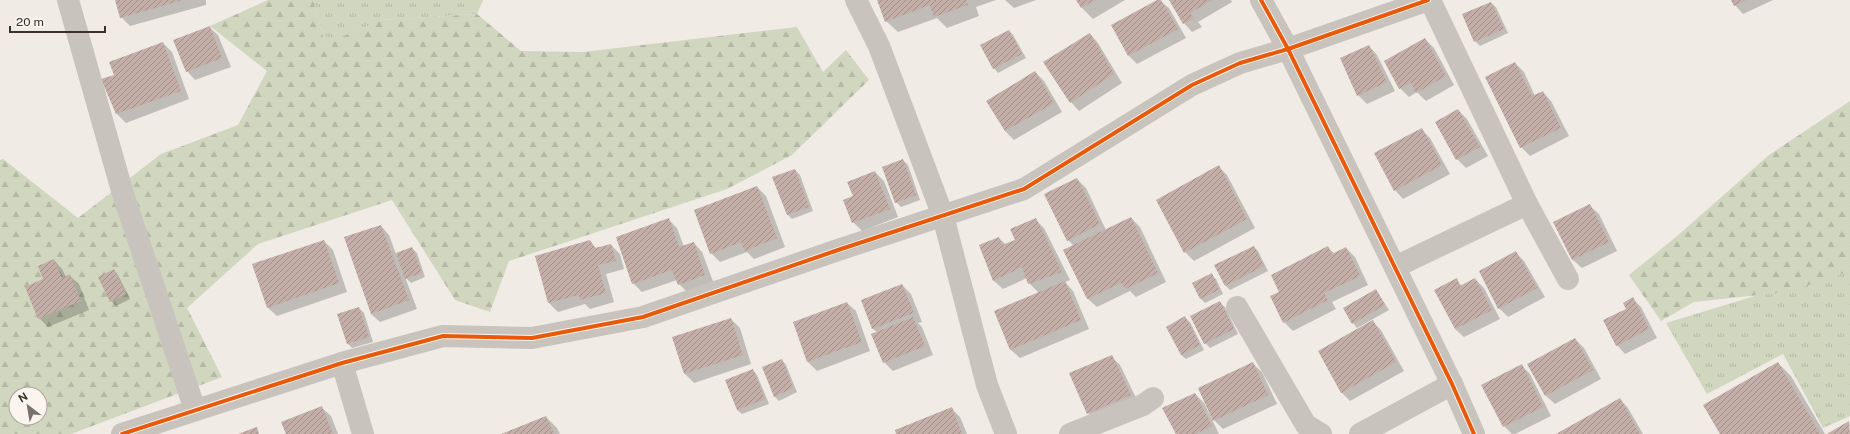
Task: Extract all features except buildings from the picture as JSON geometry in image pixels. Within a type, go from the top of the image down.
[{"type":"street","points":[[68,0],[123,194],[195,410]]},
{"type":"street","points":[[856,0],[879,46],[943,216],[987,385],[1006,434]]},
{"type":"street","points":[[1261,0],[1288,49],[1452,384],[1474,434]]},
{"type":"street","points":[[125,433],[342,363],[444,336],[532,338],[643,317],[838,250],[1024,189],[1192,85],[1240,63],[1288,49],[1429,0],[1527,204],[1568,279]]},
{"type":"street","points":[[1394,267],[1527,204]]},
{"type":"street","points":[[1237,307],[1306,425],[1321,434]]},
{"type":"street","points":[[342,363],[363,434]]},
{"type":"street","points":[[1360,434],[1452,384]]},
{"type":"street","points":[[1070,434],[1143,405],[1153,398]]},
{"type":"green space","points":[[268,0],[313,0],[325,44],[381,20],[477,14],[521,51],[583,52],[797,27],[823,72],[846,50],[869,80],[792,155],[727,189],[509,261],[490,312],[455,300],[392,200],[258,244],[187,308],[222,377],[71,434],[0,434],[0,160],[3,159],[78,218],[161,154],[238,125],[267,71],[210,26]]},
{"type":"green space","points":[[313,0],[483,0],[477,14],[381,20],[325,45]]},
{"type":"green space","points":[[1850,101],[1850,271],[1787,292],[1694,302],[1661,321],[1629,275],[1676,237],[1769,155]]},
{"type":"green space","points":[[1850,267],[1850,416],[1823,428],[1783,354],[1707,394],[1666,323]]},
{"type":"cycle path","points":[[1261,0],[1288,49],[1452,384],[1474,434]]},
{"type":"cycle path","points":[[122,434],[342,363],[443,336],[532,338],[643,317],[838,250],[1024,189],[1192,85],[1240,63],[1288,49],[1428,0]]}]
